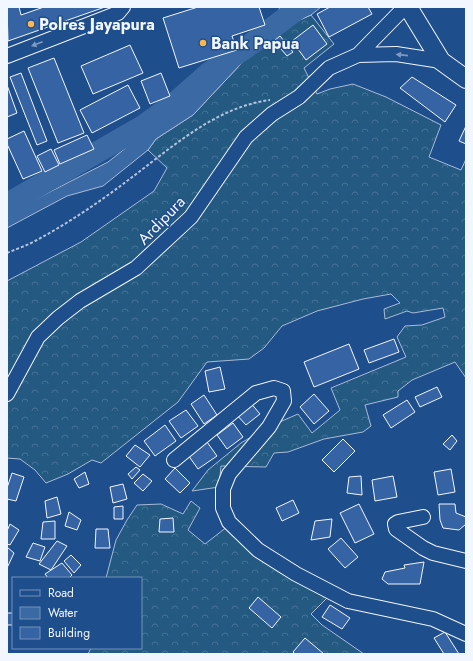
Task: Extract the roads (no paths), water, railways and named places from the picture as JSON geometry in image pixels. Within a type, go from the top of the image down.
[{"type":"main road","points":[[408,7],[441,61],[466,79]]},
{"type":"street","points":[[7,56],[118,13],[123,7]]},
{"type":"street","name":"Ardipura","points":[[7,394],[38,337],[58,318],[80,302],[136,268],[191,217],[246,137],[272,114],[299,97],[329,68],[358,54],[405,7]]},
{"type":"street","name":"Ardipura","points":[[358,54],[396,54],[441,61]]},
{"type":"street","points":[[174,460],[256,393],[274,388],[283,392],[284,400],[268,427],[229,474],[223,490],[223,508],[229,522],[258,550],[296,574],[348,601],[433,619],[466,634]]},
{"type":"street","points":[[423,516],[398,522],[395,524],[396,529],[423,548],[433,553],[466,561]]},
{"type":"water","points":[[280,7],[321,7],[311,15],[295,22],[263,42],[193,115],[156,139],[148,150],[103,186],[67,196],[7,228],[7,214],[108,162],[213,79],[274,22]]},
{"type":"waterway","points":[[7,204],[143,126],[177,101],[210,72],[251,44],[300,7]]},
{"type":"place","name":"Polres Jayapura","points":[[31,24]]},
{"type":"place","name":"Bank Papua","points":[[203,43]]}]
